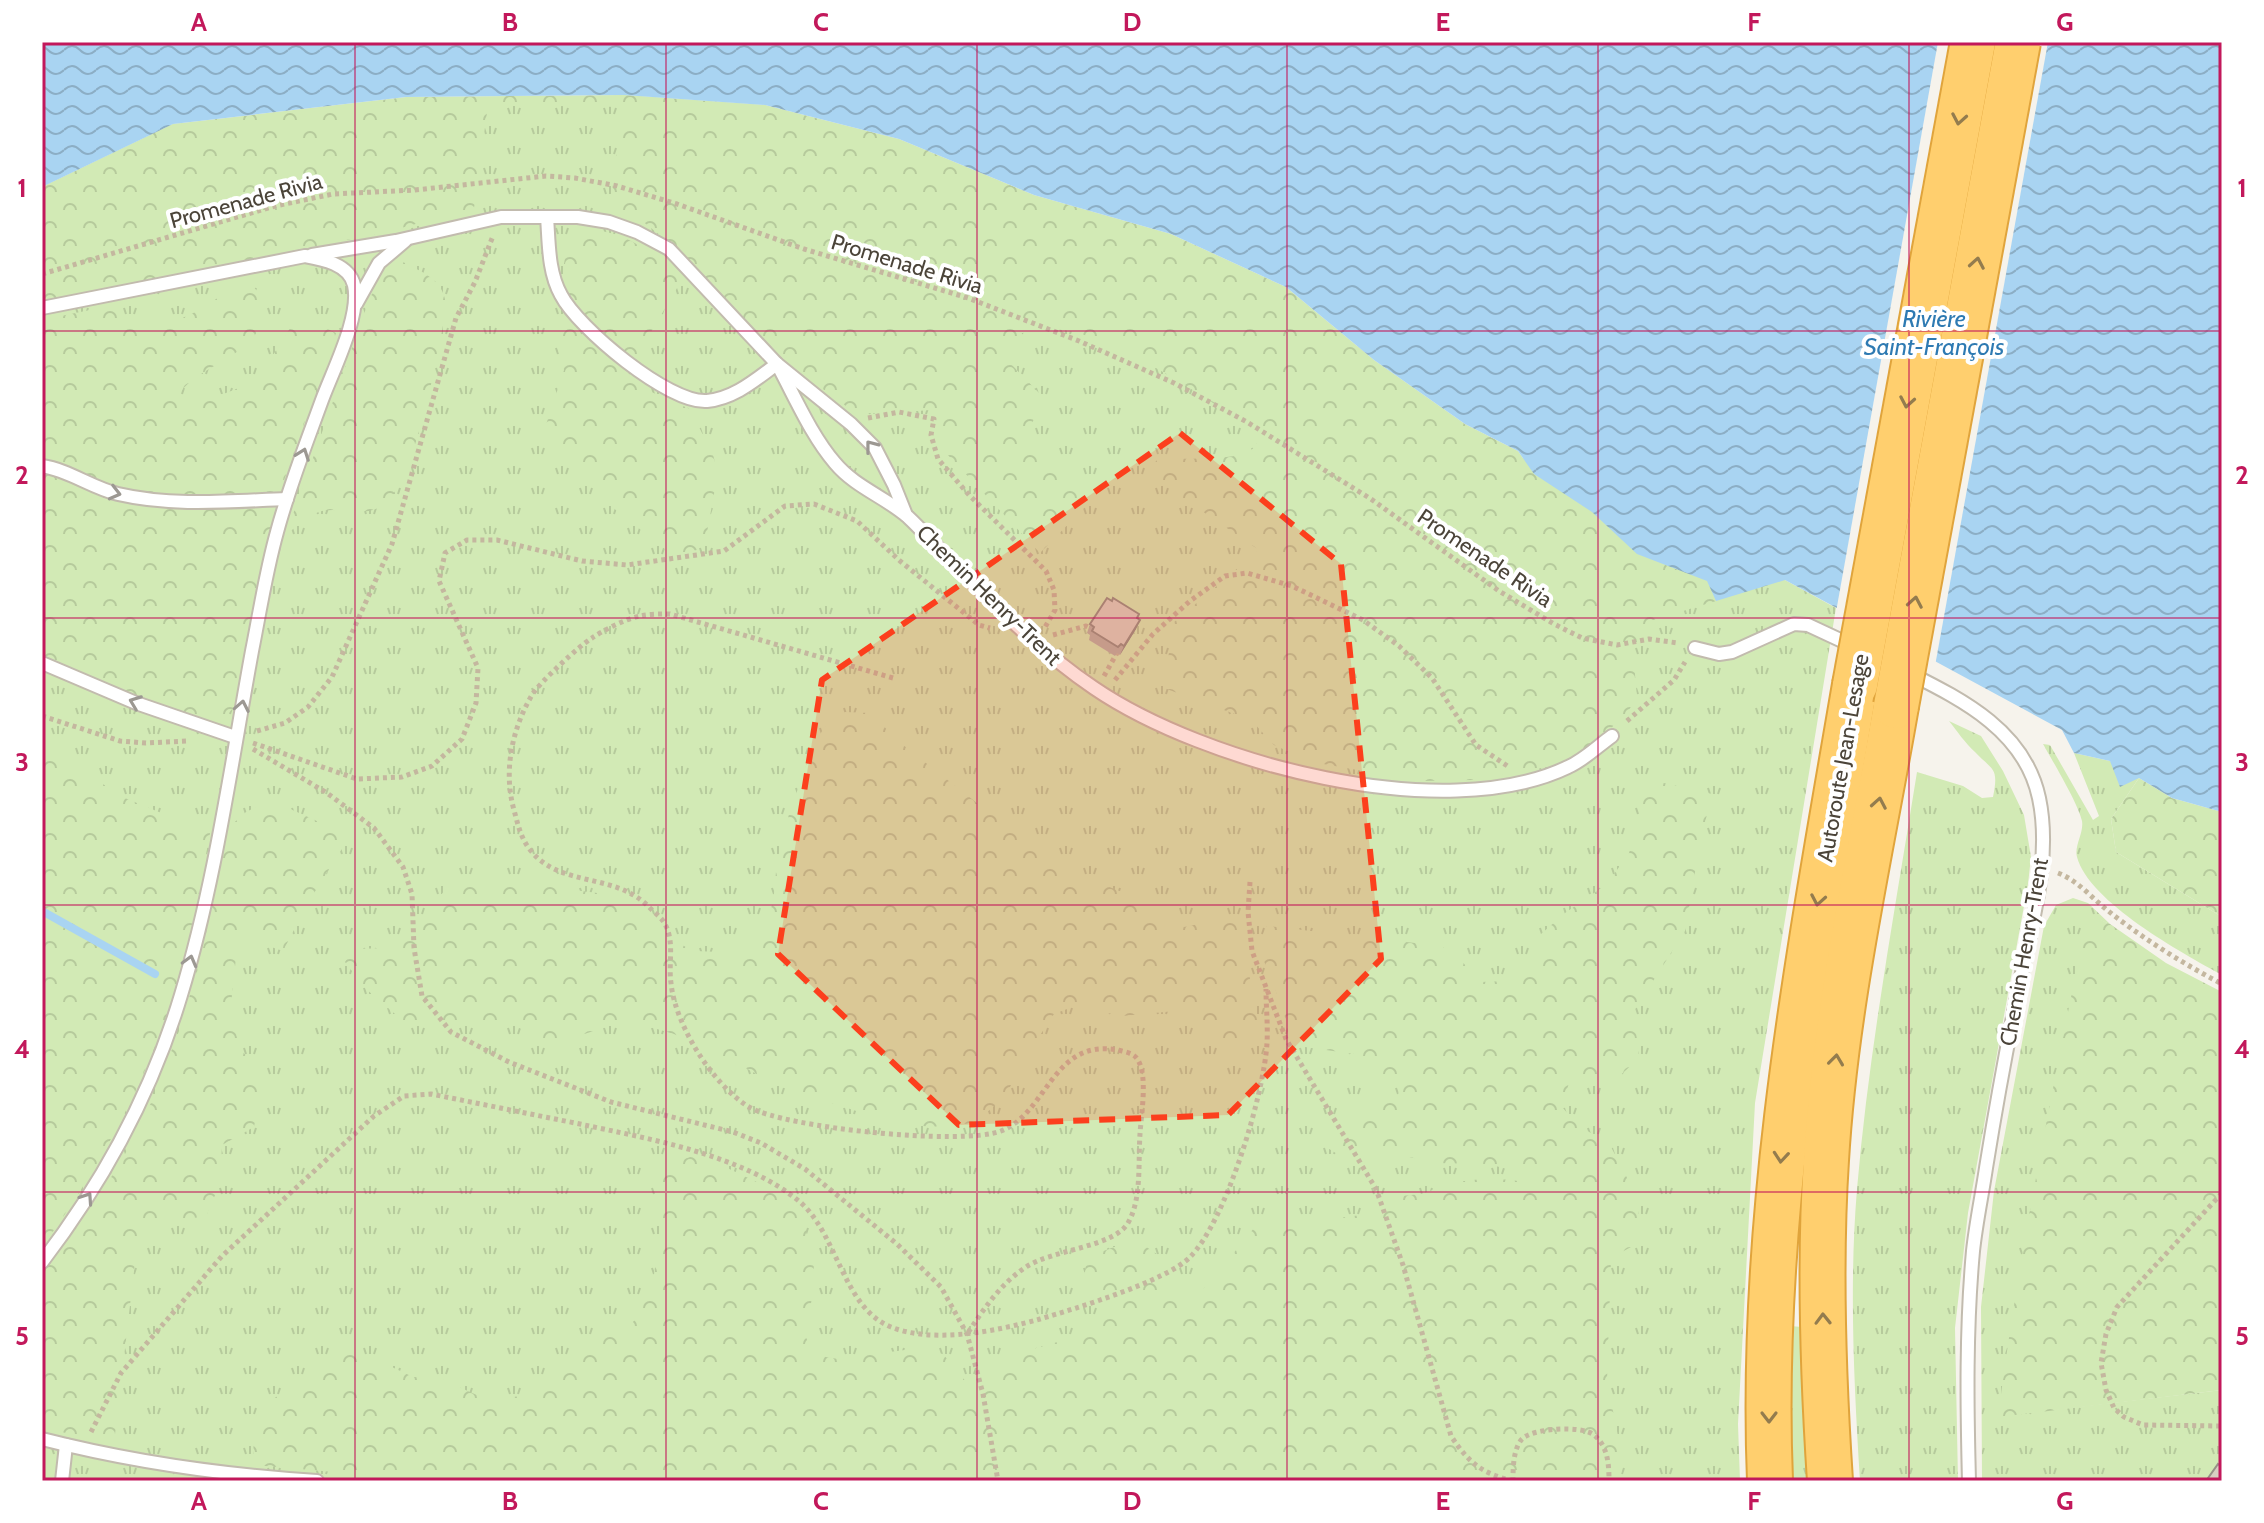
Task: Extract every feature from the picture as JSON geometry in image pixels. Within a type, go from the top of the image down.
[{"type":"highway","name":"Autoroute Jean-Lesage","points":[[1770,1481],[1769,1318],[1784,1125],[1804,982],[1873,668],[1973,42]]},
{"type":"highway","name":"Autoroute Jean-Lesage","points":[[1830,1481],[1823,1292],[1826,1160],[1841,1023],[2018,42]]},
{"type":"lane","name":"Chemin Henry-Trent","points":[[42,308],[409,238],[501,217],[578,217],[609,222],[669,249],[777,364],[851,424],[875,448],[906,515]]},
{"type":"lane","points":[[547,217],[552,273],[573,316],[612,350],[673,392],[703,401],[722,398],[742,390],[777,364]]},
{"type":"lane","points":[[42,1262],[106,1170],[137,1112],[163,1051],[202,914],[269,564],[287,499],[355,307],[379,263],[409,238]]},
{"type":"lane","points":[[305,256],[333,263],[351,276],[355,307]]},
{"type":"lane","name":"Chemin Henry-Trent","points":[[777,364],[836,465],[855,482],[906,515],[1028,637],[1103,694],[1142,716],[1253,760],[1340,780],[1413,790],[1476,789],[1530,781],[1570,767],[1612,736]]},
{"type":"lane","points":[[42,466],[55,468],[97,488],[151,500],[186,503],[287,499]]},
{"type":"lane","name":"Chemin Henry-Trent","points":[[1695,648],[1719,654],[1732,652],[1784,626],[1808,625],[1873,668],[1960,699],[1992,722],[2011,740],[2026,764],[2039,797],[2043,832],[2041,870],[1973,1249],[1968,1341],[1969,1481]]},
{"type":"lane","points":[[42,663],[136,703],[235,737]]},
{"type":"lane","points":[[42,1439],[218,1472],[317,1481]]},
{"type":"lane","points":[[62,1481],[66,1445]]},
{"type":"path","name":"Promenade Rivia","points":[[42,274],[275,206],[333,194],[415,190],[546,176],[617,186],[804,249],[968,298],[1079,341],[1174,383],[1258,429],[1371,499],[1499,591],[1582,638],[1617,645],[1649,639],[1695,648]]},
{"type":"path","points":[[42,716],[120,741],[172,743],[235,737],[285,723],[308,707],[332,677],[392,544],[456,318],[475,282],[501,217]]},
{"type":"path","points":[[851,424],[876,415],[899,412],[934,419],[931,435],[938,459],[969,495],[1046,571],[1050,580],[1055,610],[1050,622],[1028,637]]},
{"type":"path","points":[[235,737],[357,779],[402,777],[432,766],[462,739],[476,703],[478,668],[439,581],[445,553],[467,540],[497,540],[582,561],[627,565],[724,551],[785,506],[814,504],[857,521],[900,561],[979,625],[1028,637],[1086,626],[1090,628]]},
{"type":"path","points":[[1103,694],[1153,634],[1190,601],[1225,576],[1247,573],[1292,586],[1363,620],[1399,646],[1432,678],[1476,745],[1530,781]]},
{"type":"path","points":[[893,678],[670,614],[639,616],[591,638],[533,692],[511,745],[508,790],[521,834],[532,852],[550,869],[611,884],[640,897],[665,923],[672,949],[669,960],[671,988],[698,1056],[727,1088],[750,1107],[769,1114],[865,1132],[952,1138],[984,1135],[1004,1131],[1018,1119],[1055,1073],[1074,1059],[1093,1050],[1110,1049],[1130,1052],[1138,1060],[1143,1086],[1135,1207],[1126,1227],[1109,1238],[1028,1265],[993,1295],[967,1334]]},
{"type":"path","points":[[1627,721],[1674,680],[1695,648]]},
{"type":"path","points":[[235,737],[327,793],[374,828],[403,867],[412,894],[414,948],[422,996],[451,1032],[509,1062],[611,1102],[733,1132],[761,1143],[805,1169],[897,1244],[941,1287],[967,1334],[983,1394],[998,1481]]},
{"type":"path","points":[[2041,870],[2065,876],[2149,941],[2222,984]]},
{"type":"path","points":[[1250,882],[1249,933],[1252,951],[1286,1039],[1376,1189],[1403,1265],[1451,1436],[1465,1457],[1489,1475],[1513,1481],[1519,1443],[1525,1436],[1552,1429],[1594,1434],[1609,1463],[1609,1481]]},
{"type":"path","points":[[84,1449],[97,1416],[121,1373],[222,1256],[374,1116],[404,1096],[431,1094],[683,1146],[765,1179],[801,1203],[823,1231],[859,1300],[873,1318],[893,1328],[937,1335],[967,1334],[1010,1327],[1079,1308],[1170,1271],[1190,1257],[1224,1200],[1248,1132],[1267,1044],[1266,989]]},
{"type":"path","points":[[2222,1193],[2117,1307],[2106,1334],[2101,1363],[2106,1390],[2114,1408],[2124,1417],[2143,1425],[2222,1426]]},
{"type":"highlighted area","points":[[1180,433],[1341,564],[1381,959],[1228,1115],[959,1125],[778,954],[822,680]]},
{"type":"green space","points":[[624,95],[765,105],[1785,580],[1836,608],[1755,1103],[1738,1424],[1740,1481],[42,1481],[42,187],[173,124]]},
{"type":"green space","points":[[624,95],[765,105],[899,139],[1034,195],[1171,234],[1286,287],[1374,360],[1465,424],[1518,451],[1534,474],[1592,512],[1637,554],[1707,581],[1716,601],[1650,621],[1633,651],[1637,698],[1626,714],[1593,745],[1553,766],[1472,780],[1420,781],[1312,762],[1274,745],[1251,720],[1164,688],[1173,623],[1259,550],[1158,481],[1151,467],[1157,460],[1243,454],[1254,447],[1261,435],[1160,370],[1103,342],[1053,329],[1022,333],[1011,364],[1042,396],[1027,438],[1088,504],[1040,553],[946,453],[938,438],[937,416],[930,410],[882,414],[854,412],[804,375],[681,252],[641,220],[610,207],[623,107],[488,105],[474,208],[390,231],[42,302],[42,187],[173,124],[406,97]]},
{"type":"green space","points":[[594,230],[631,241],[683,278],[635,359],[599,331],[569,294],[565,279],[568,249],[578,236]]},
{"type":"green space","points":[[399,260],[432,278],[442,291],[446,309],[424,415],[405,472],[394,493],[382,506],[360,512],[322,511],[286,534],[370,297]]},
{"type":"green space","points":[[241,280],[254,287],[261,297],[261,324],[254,337],[186,385],[177,397],[219,395],[248,382],[271,358],[293,323],[309,320],[336,333],[282,486],[262,560],[237,703],[222,717],[206,720],[191,718],[42,658],[42,320],[109,306],[131,321],[160,324],[175,321],[204,307]]},
{"type":"green space","points":[[569,326],[649,391],[690,409],[718,472],[706,538],[697,550],[678,553],[665,549],[612,507],[542,437],[564,370],[556,343]]},
{"type":"green space","points":[[845,712],[871,713],[898,741],[982,807],[1055,851],[1072,872],[1132,896],[1179,928],[1234,917],[1254,994],[1259,1032],[1250,1045],[1210,1034],[1175,1011],[1122,1016],[1075,1006],[1054,1014],[1004,1098],[974,1123],[930,1127],[881,1119],[776,1085],[733,1061],[674,1034],[650,1027],[612,1025],[572,1038],[546,1041],[505,1021],[402,1020],[366,989],[345,962],[353,949],[389,948],[428,914],[453,878],[605,894],[640,926],[695,951],[720,952],[748,946],[773,904],[777,861],[789,814],[813,746],[827,723]]},
{"type":"green space","points":[[1949,721],[1981,736],[2003,771],[2024,815],[2031,857],[2028,884],[1968,1213],[1955,1328],[1958,1481],[1860,1481],[1853,1298],[1857,1189],[1875,1032],[1917,772],[1963,786],[1982,798],[1993,797],[1995,787],[1993,770]]},
{"type":"green space","points":[[42,741],[120,796],[210,833],[175,989],[144,1073],[114,1134],[42,1247]]},
{"type":"green space","points":[[2043,744],[2050,745],[2093,820],[2099,816],[2074,753],[2110,761],[2139,778],[2111,819],[2116,852],[2222,917],[2222,975],[2139,925],[2099,891],[2085,874],[2076,853],[2082,826],[2080,814]]},
{"type":"green space","points":[[1642,778],[1712,794],[1685,931],[1634,1011],[1639,1058],[1612,1083],[1571,1076],[1562,1107],[1578,1125],[1610,1145],[1638,1199],[1640,1242],[1611,1258],[1607,1381],[1623,1461],[1620,1481],[436,1481],[253,1465],[254,1428],[259,1407],[302,1382],[324,1360],[344,1350],[375,1359],[413,1377],[439,1378],[490,1401],[519,1396],[550,1379],[598,1335],[617,1337],[636,1319],[654,1275],[662,1214],[653,1180],[663,1166],[693,1156],[721,1165],[784,1195],[801,1214],[813,1256],[815,1286],[804,1333],[814,1355],[838,1359],[912,1349],[943,1354],[967,1383],[998,1378],[1013,1354],[1076,1335],[1110,1315],[1084,1274],[1088,1257],[1114,1247],[1145,1246],[1161,1257],[1165,1285],[1185,1296],[1206,1287],[1254,1228],[1280,1218],[1317,1221],[1361,1215],[1392,1197],[1421,1194],[1456,1182],[1490,1178],[1519,1181],[1526,1174],[1488,1164],[1436,1163],[1405,1156],[1339,1155],[1321,1144],[1344,1119],[1398,1096],[1400,1085],[1365,1081],[1354,1054],[1291,1045],[1284,1013],[1264,961],[1261,939],[1267,926],[1441,946],[1462,961],[1478,982],[1511,981],[1536,970],[1541,934],[1607,884],[1629,853],[1640,816]]},
{"type":"green space","points":[[2139,778],[2172,798],[2222,812],[2222,917],[2116,852],[2111,819]]},
{"type":"green space","points":[[271,804],[286,807],[350,836],[309,901],[283,951],[247,939],[237,948],[230,1014],[241,1050],[263,1074],[254,1127],[222,1145],[220,1183],[206,1217],[175,1219],[145,1229],[137,1245],[114,1443],[42,1428],[42,1273],[91,1209],[122,1160],[153,1099],[179,1031],[200,962],[228,828],[246,812]]},
{"type":"green space","points":[[2073,898],[2088,903],[2110,924],[2094,918],[1999,1416],[2222,1390],[2222,1481],[1982,1481],[1981,1307],[1994,1191],[2044,926],[2056,905]]},
{"type":"green space","points":[[2094,917],[2110,924],[2166,963],[2222,992],[2222,1390],[1998,1417],[2046,1123],[2081,947]]},
{"type":"green space","points":[[1790,1326],[1802,1327],[1810,1481],[1791,1481]]},
{"type":"water","name":"Rivière Saint-François","points":[[42,42],[2222,42],[2222,812],[2172,798],[2139,778],[2120,787],[2110,761],[2074,753],[2062,730],[1785,580],[1716,601],[1707,581],[1637,554],[1592,512],[1534,474],[1518,451],[1465,424],[1374,360],[1286,287],[1171,234],[1034,195],[899,139],[765,105],[624,95],[406,97],[173,124],[42,187]]},
{"type":"pier","points":[[1938,42],[2048,42],[1935,666],[1836,612]]},
{"type":"building","points":[[1107,598],[1112,601],[1113,598],[1139,614],[1137,618],[1140,620],[1124,646],[1121,644],[1118,647],[1092,631],[1094,627],[1090,624]]},
{"type":"building","points":[[2218,1464],[2222,1467],[2222,1481],[2206,1481]]},
{"type":"waterway","points":[[42,911],[155,974]]}]
